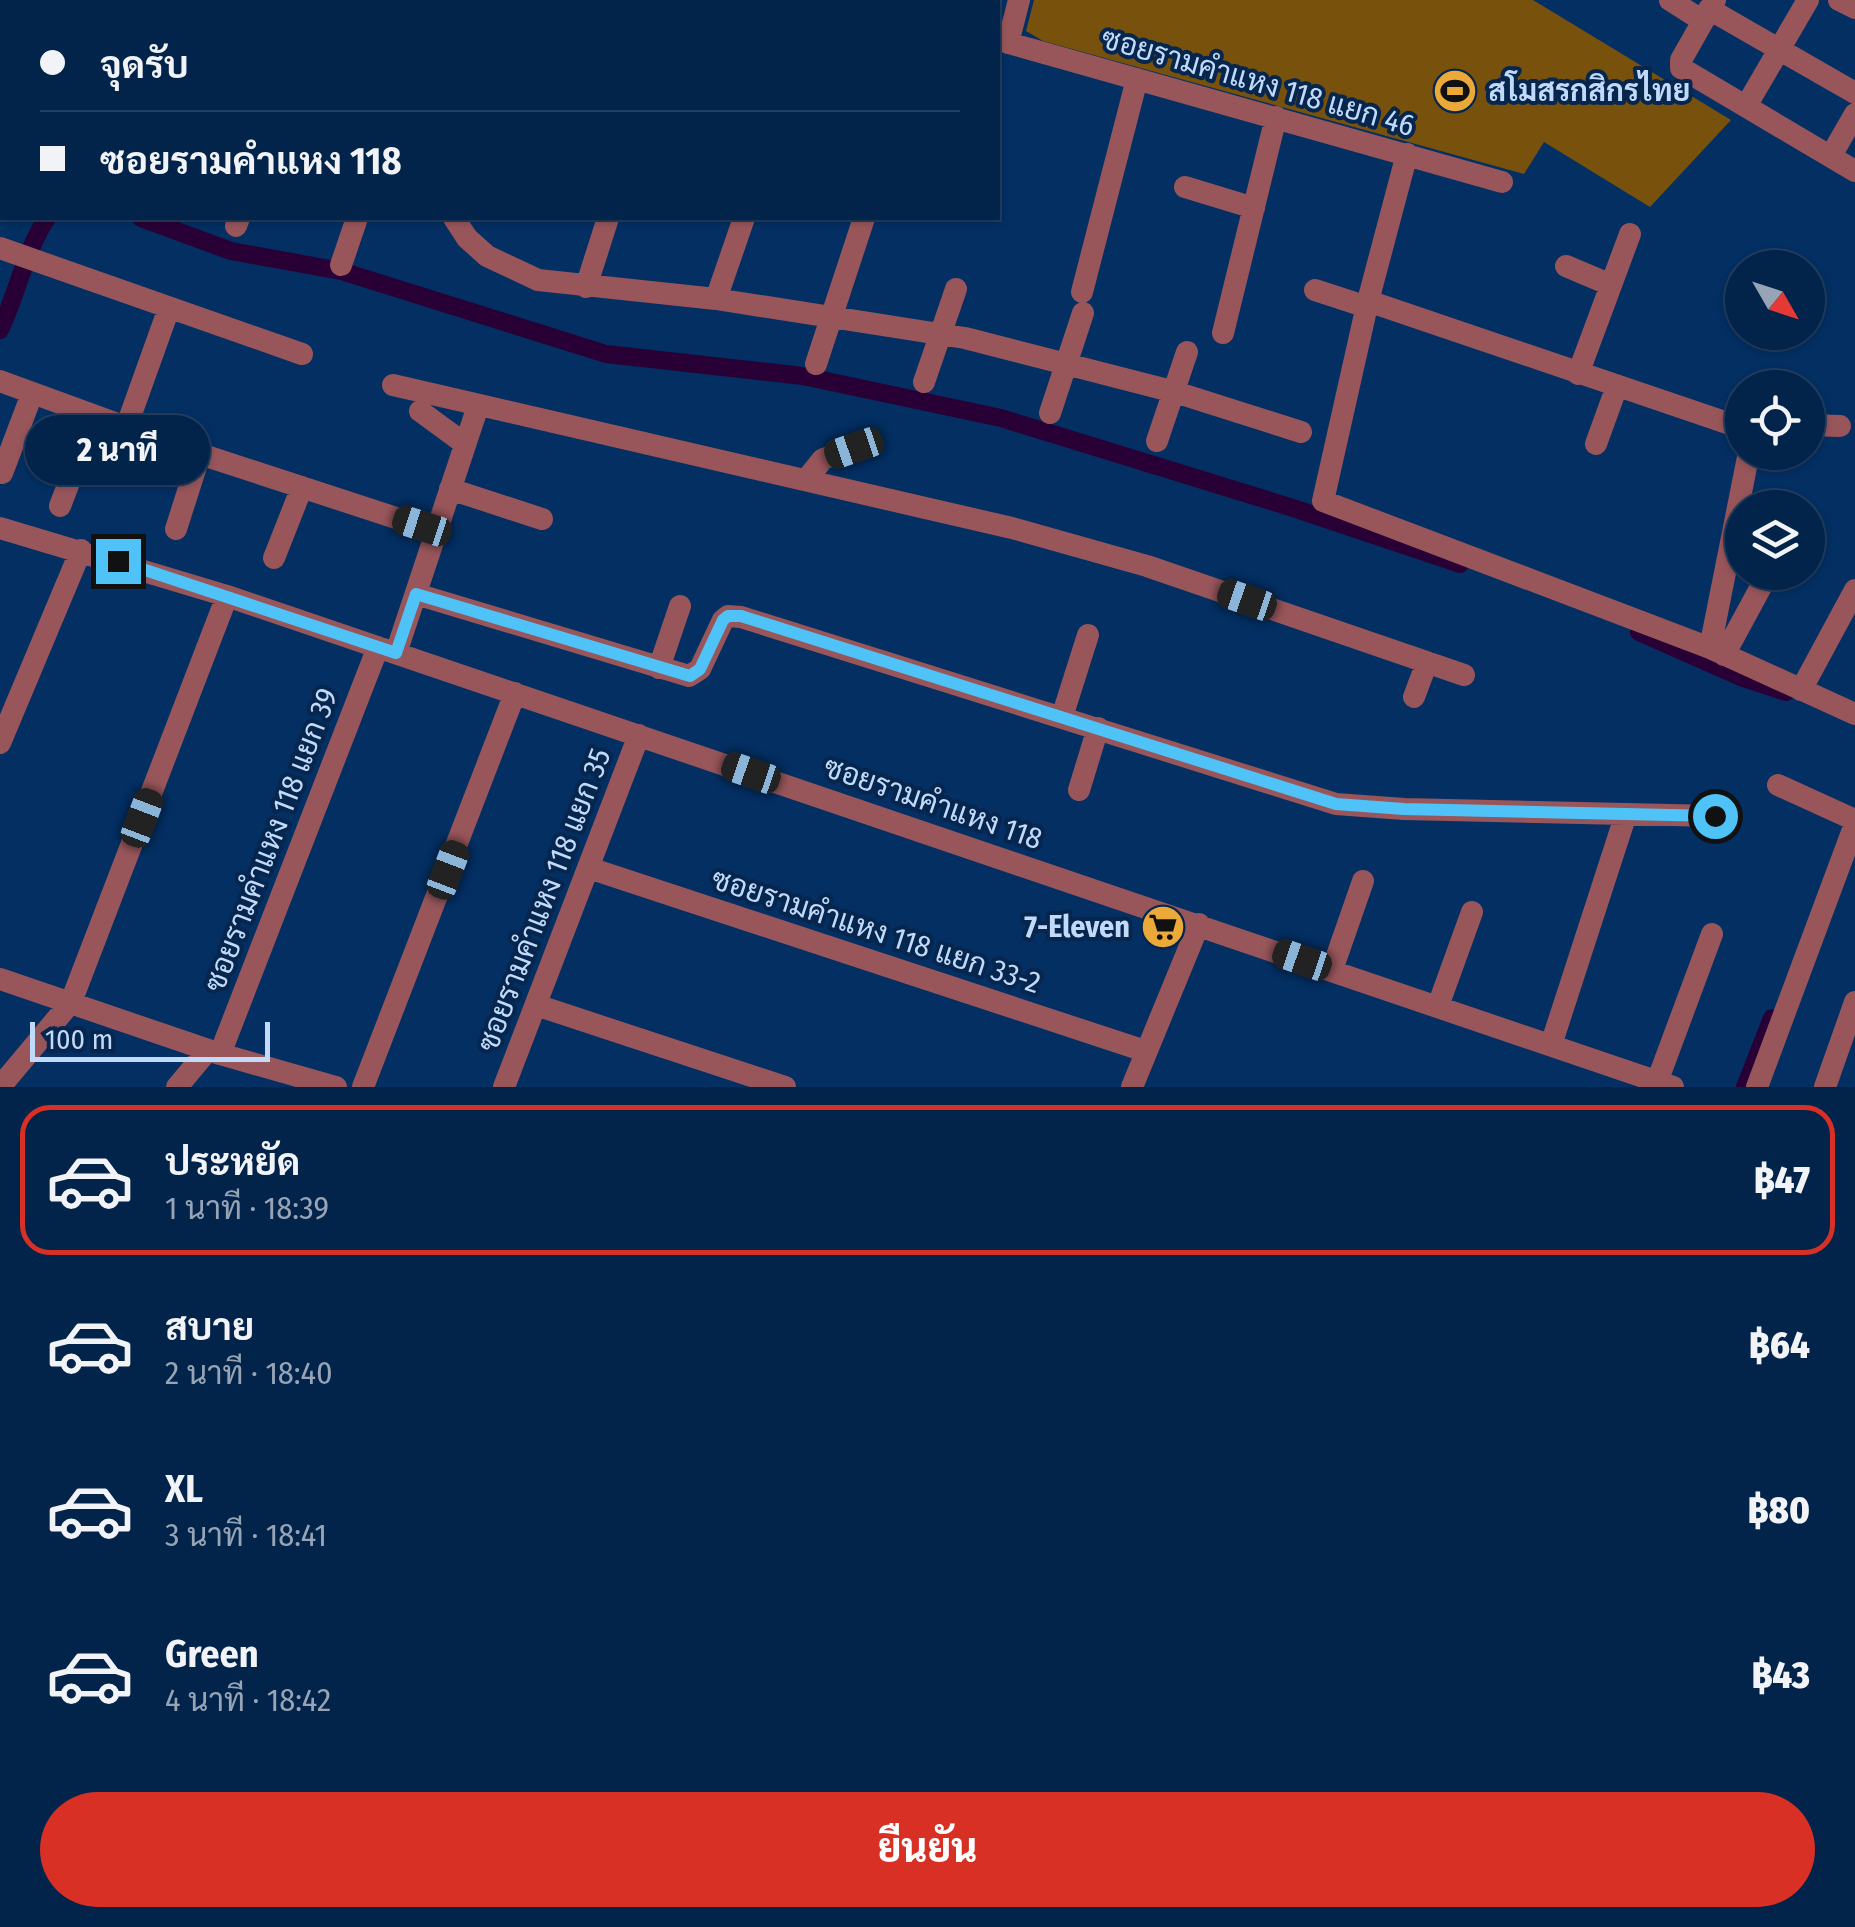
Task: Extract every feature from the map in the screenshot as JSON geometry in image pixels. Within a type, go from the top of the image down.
[{"type":"street","points":[[1003,42],[1019,0]]},
{"type":"street","points":[[1670,0],[1709,10],[1855,92]]},
{"type":"street","points":[[1752,96],[1808,0]]},
{"type":"street","points":[[1839,0],[1855,8]]},
{"type":"street","points":[[1709,10],[1681,68],[1855,172]]},
{"type":"street","name":"ซอยรามคำแหง 118 แยก 46","points":[[1003,42],[1502,182]]},
{"type":"street","points":[[1050,413],[1068,364],[1137,79]]},
{"type":"street","points":[[1836,146],[1855,114]]},
{"type":"street","points":[[1223,333],[1276,117]]},
{"type":"street","points":[[1407,154],[1367,304],[1323,501],[1717,651],[1855,714]]},
{"type":"street","points":[[1185,187],[1254,208]]},
{"type":"street","points":[[342,265],[357,220]]},
{"type":"street","points":[[586,287],[607,220]]},
{"type":"street","points":[[716,299],[743,220]]},
{"type":"street","points":[[816,364],[863,220]]},
{"type":"street","points":[[471,228],[487,256],[538,280],[716,299],[939,334],[1174,392],[1301,432]]},
{"type":"street","points":[[1578,374],[1630,234]]},
{"type":"street","points":[[17,255],[302,354]]},
{"type":"street","points":[[1566,266],[1611,285]]},
{"type":"street","points":[[924,382],[956,288]]},
{"type":"street","points":[[1316,290],[1725,422]]},
{"type":"street","points":[[126,428],[169,308]]},
{"type":"street","points":[[1157,441],[1187,352]]},
{"type":"street","points":[[0,381],[200,454],[436,530]]},
{"type":"street","points":[[393,385],[1012,528],[1147,566],[1464,675]]},
{"type":"street","points":[[1596,444],[1617,386]]},
{"type":"street","points":[[2,474],[32,394]]},
{"type":"street","name":"ซอยรามคำแหง 118 แยก 39","points":[[177,1087],[214,1052],[387,650],[416,594],[478,406]]},
{"type":"street","points":[[420,411],[465,444]]},
{"type":"street","points":[[60,506],[94,417]]},
{"type":"street","points":[[1825,425],[1840,426]]},
{"type":"street","points":[[806,480],[822,459],[854,448]]},
{"type":"street","points":[[176,529],[200,454]]},
{"type":"street","points":[[1717,651],[1746,470]]},
{"type":"street","points":[[274,558],[302,487]]},
{"type":"street","points":[[450,490],[542,519]]},
{"type":"street","name":"ซอยรามคำแหง 118","points":[[0,528],[228,596],[1665,1084]]},
{"type":"street","points":[[0,743],[81,550]]},
{"type":"street","points":[[1717,651],[1757,590]]},
{"type":"street","points":[[1801,690],[1855,590]]},
{"type":"street","points":[[416,594],[690,676],[700,669],[723,620],[733,616],[1336,804],[1715,816]]},
{"type":"street","points":[[0,1087],[70,1002],[228,596]]},
{"type":"street","points":[[658,668],[680,606]]},
{"type":"street","points":[[1062,717],[1088,636]]},
{"type":"street","points":[[1414,697],[1427,662]]},
{"type":"street","points":[[363,1087],[516,694]]},
{"type":"street","points":[[1079,790],[1098,728]]},
{"type":"street","name":"ซอยรามคำแหง 118 แยก 35","points":[[504,1087],[639,735]]},
{"type":"street","points":[[1757,1087],[1855,825],[1778,785]]},
{"type":"street","points":[[1550,1045],[1626,814]]},
{"type":"street","name":"ซอยรามคำแหง 118 แยก 33-2","points":[[588,868],[1145,1051]]},
{"type":"street","points":[[1332,970],[1363,881]]},
{"type":"street","points":[[1438,1006],[1472,912]]},
{"type":"street","points":[[1132,1087],[1199,924]]},
{"type":"street","points":[[1665,1084],[1712,934]]},
{"type":"street","points":[[0,979],[214,1052],[336,1087]]},
{"type":"street","points":[[1825,1087],[1855,1002]]},
{"type":"street","points":[[536,1005],[785,1087]]},
{"type":"shaded area","name":"สโมสรกสิกรไทย","points":[[1034,0],[1533,0],[1731,120],[1650,207],[1544,142],[1524,174],[1043,41],[1026,31]]},
{"type":"waterway","points":[[0,330],[46,220]]},
{"type":"waterway","points":[[146,220],[231,251],[341,271],[606,354],[803,376],[1001,418],[1460,564]]},
{"type":"waterway","points":[[1639,632],[1743,678],[1786,692]]},
{"type":"waterway","points":[[1745,1087],[1772,1018]]},
{"type":"place","name":"สโมสรกสิกรไทย","points":[[1455,91]]},
{"type":"place","name":"7-Eleven","points":[[1163,927]]},
{"type":"route","points":[[118,561],[396,653],[416,594],[690,676],[700,669],[723,620],[741,616],[1336,804],[1715,816]]}]
